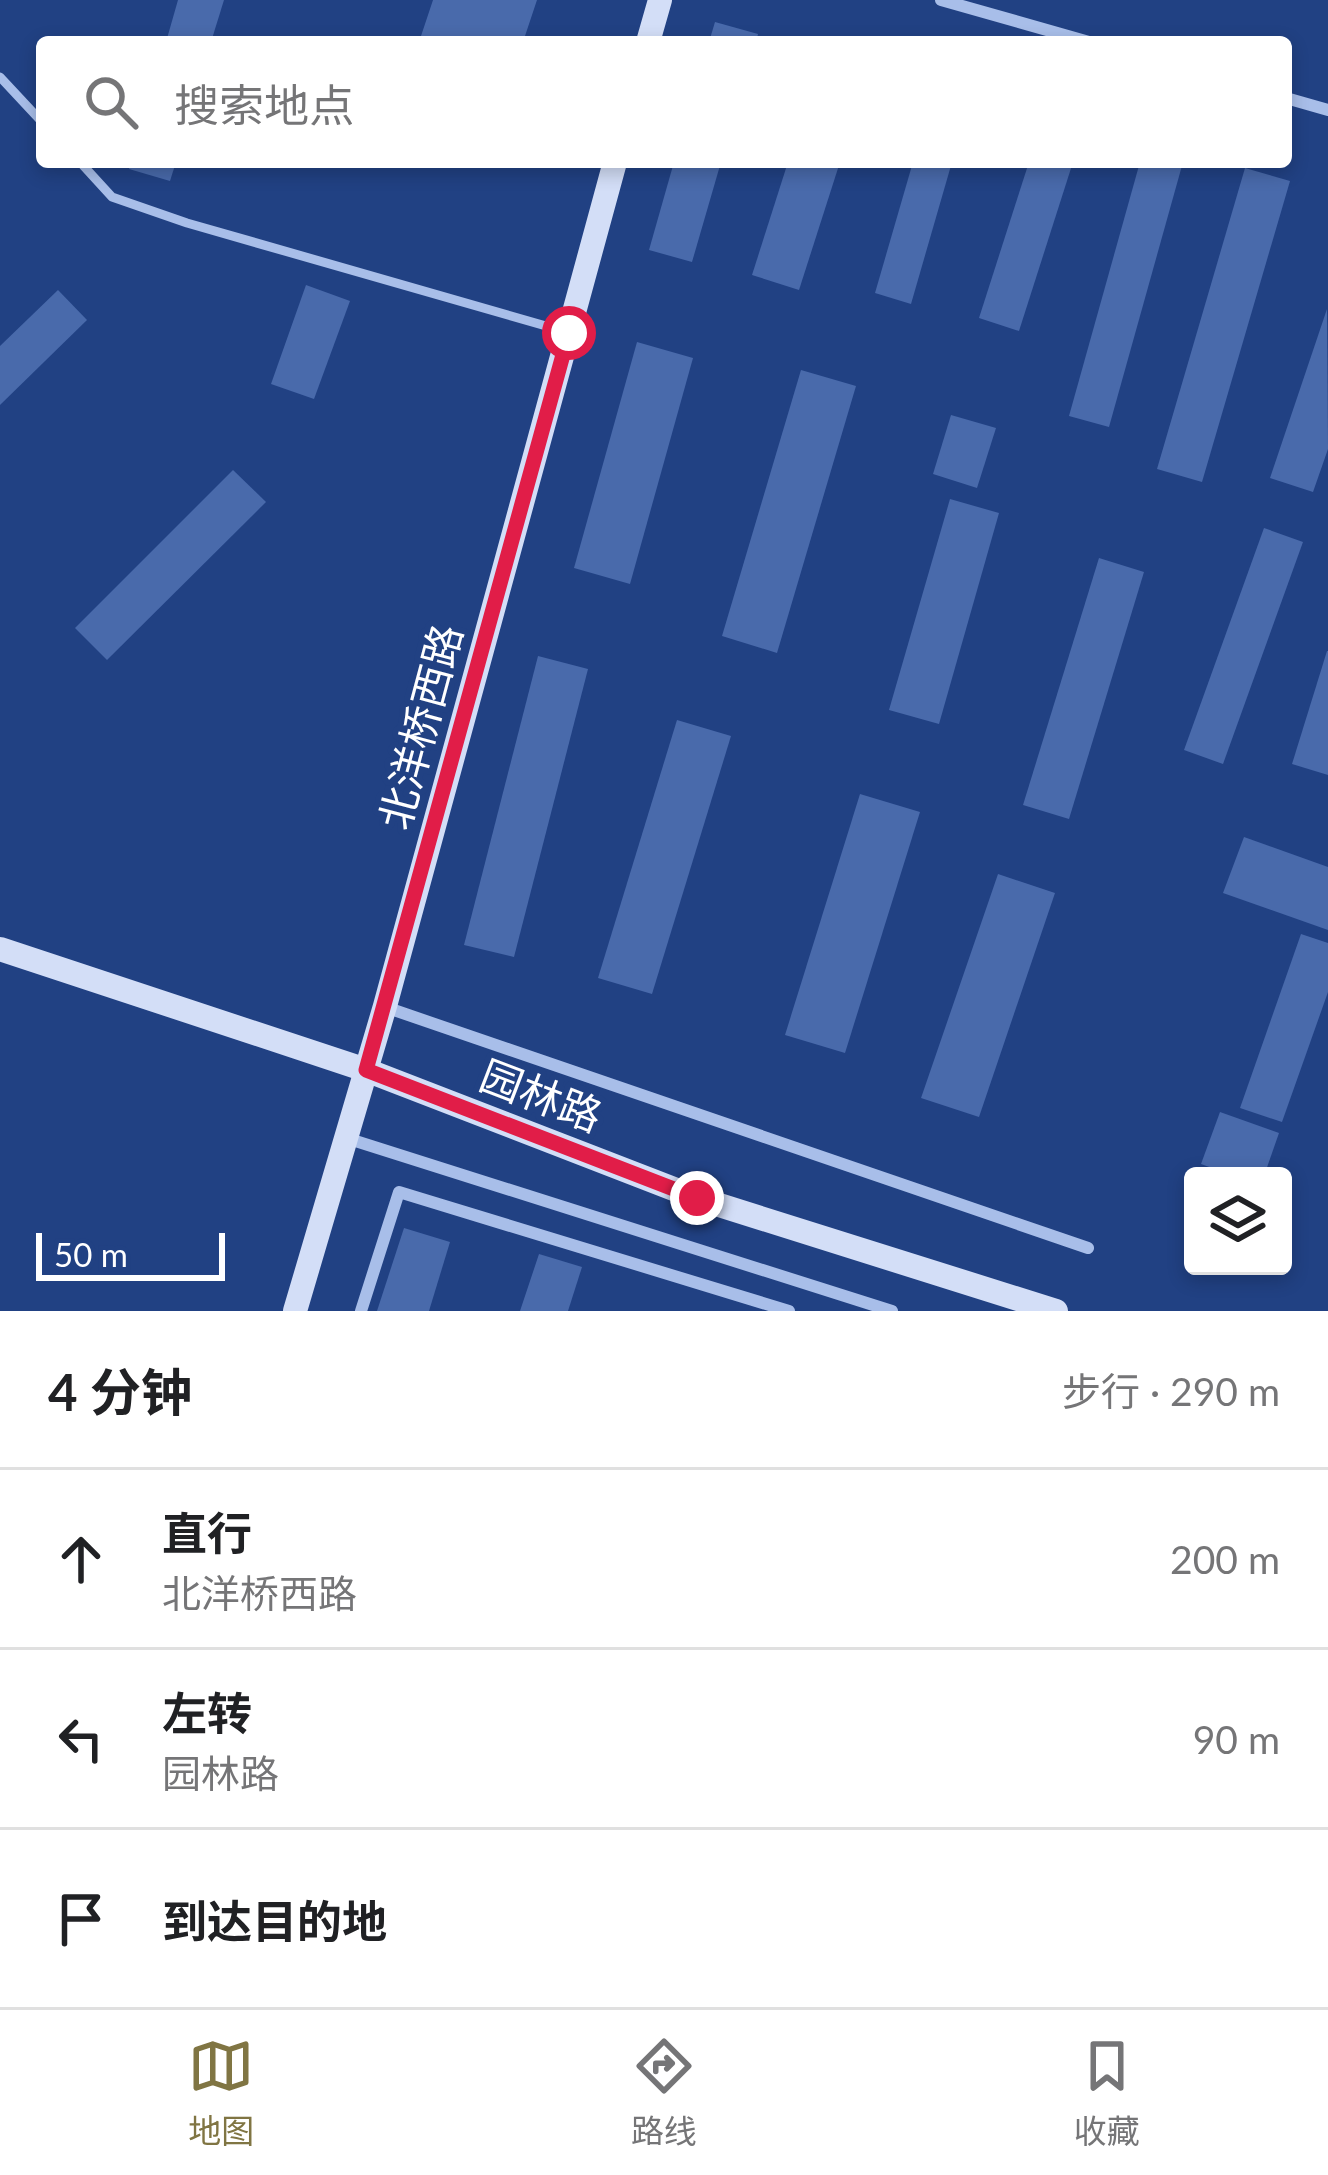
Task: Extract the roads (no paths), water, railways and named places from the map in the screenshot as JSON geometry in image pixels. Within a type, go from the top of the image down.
[{"type":"main road","points":[[650,36],[659,0]]},
{"type":"main road","name":"北洋桥西路","points":[[295,1311],[385,1006],[613,168]]},
{"type":"main road","name":"园林路","points":[[0,949],[366,1070],[697,1198],[1050,1310]]},
{"type":"street","points":[[941,0],[1068,36]]},
{"type":"street","points":[[1292,100],[1328,110]]},
{"type":"street","points":[[385,1006],[1088,1248]]},
{"type":"street","points":[[346,1138],[892,1311]]},
{"type":"street","points":[[361,1311],[399,1192],[789,1311]]},
{"type":"lane","points":[[0,77],[36,116]]},
{"type":"lane","points":[[85,168],[112,197],[187,224],[569,333]]}]
